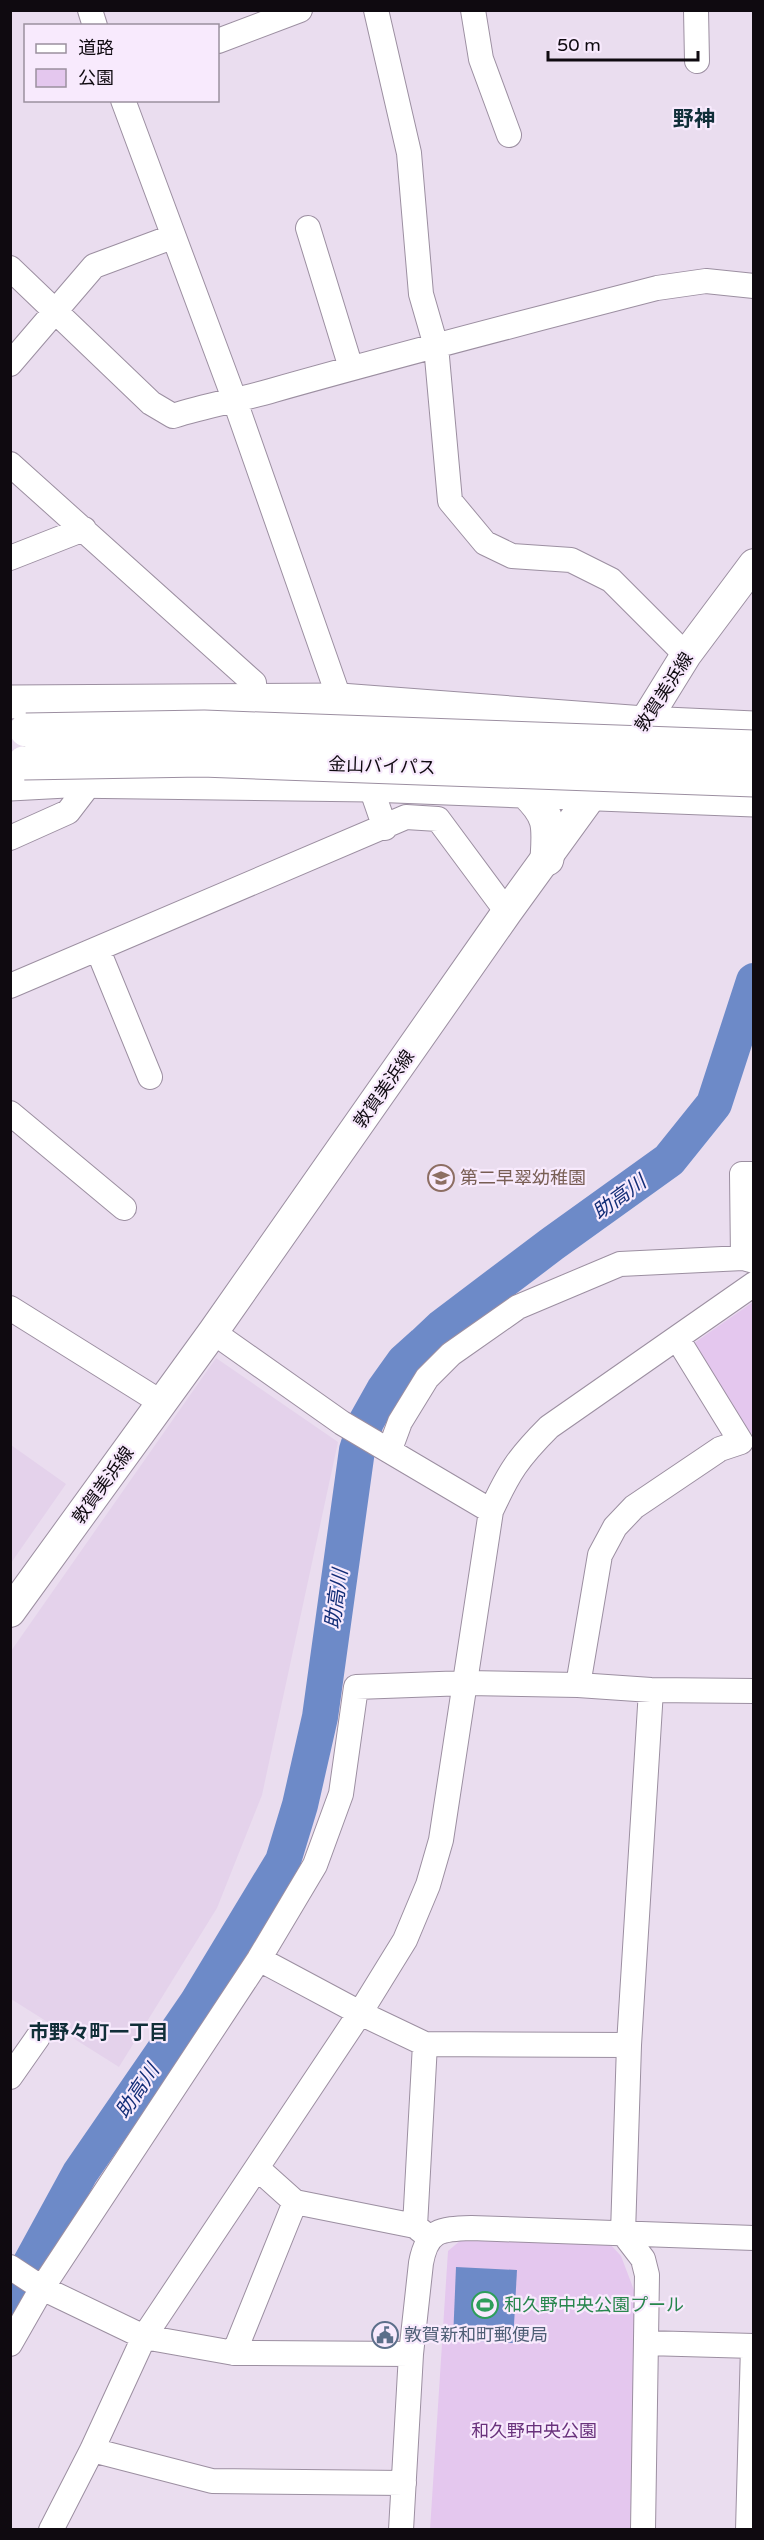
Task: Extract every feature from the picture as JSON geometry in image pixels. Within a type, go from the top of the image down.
[{"type":"highway","points":[[16,721],[255,701],[340,700],[644,723],[753,728]]},
{"type":"highway","name":"金山バイパス","points":[[16,721],[753,747]]},
{"type":"highway","name":"金山バイパス","points":[[15,770],[202,760],[753,780]]},
{"type":"highway","points":[[15,770],[92,782],[370,785],[753,800]]},
{"type":"highway","points":[[526,792],[541,806],[549,828],[547,859]]},
{"type":"main road","name":"敦賀美浜線","points":[[10,1612],[213,1332],[507,912],[594,795],[644,723],[686,655],[753,564]]},
{"type":"street","points":[[219,40],[267,25],[300,10]]},
{"type":"street","points":[[376,10],[409,153],[421,294],[436,346],[450,501],[485,543],[503,552],[512,556],[571,560],[611,580],[686,655]]},
{"type":"street","points":[[473,10],[481,59],[509,135]]},
{"type":"street","points":[[696,10],[697,61]]},
{"type":"street","points":[[124,102],[235,402],[384,828]]},
{"type":"street","points":[[308,228],[351,368]]},
{"type":"street","points":[[10,364],[94,266],[172,237]]},
{"type":"street","points":[[10,268],[57,310],[151,403],[173,417],[211,404],[235,402],[351,368],[657,288],[706,281],[753,286]]},
{"type":"street","points":[[10,464],[254,683],[255,701]]},
{"type":"street","points":[[10,558],[84,529]]},
{"type":"street","points":[[10,838],[68,812],[92,782]]},
{"type":"street","points":[[10,986],[406,818],[438,819],[507,912]]},
{"type":"street","points":[[98,950],[150,1077]]},
{"type":"street","points":[[10,1113],[124,1208]]},
{"type":"street","points":[[390,1449],[400,1422],[427,1378],[451,1354],[518,1307],[620,1264],[748,1260],[742,1174],[753,1174]]},
{"type":"street","points":[[51,2529],[92,2450],[144,2337],[360,2013],[405,1940],[428,1885],[441,1840],[467,1683],[491,1511],[509,1473],[523,1454],[549,1427],[753,1284]]},
{"type":"street","points":[[10,1308],[162,1403]]},
{"type":"street","points":[[213,1332],[342,1423],[390,1449],[491,1511]]},
{"type":"street","points":[[578,1685],[600,1555],[615,1527],[634,1507],[720,1449],[747,1443],[677,1338]]},
{"type":"street","points":[[10,2344],[42,2288],[259,1959],[315,1865],[341,1794],[356,1687],[467,1683],[578,1685],[651,1690],[753,1691]]},
{"type":"street","points":[[643,2529],[647,2275],[643,2259],[622,2233],[629,2045],[651,1690]]},
{"type":"street","points":[[259,1959],[360,2013],[425,2044],[629,2045]]},
{"type":"street","points":[[10,2077],[38,2037]]},
{"type":"street","points":[[401,2529],[411,2355],[423,2249],[425,2044]]},
{"type":"street","points":[[257,2168],[295,2202],[422,2232],[459,2228],[753,2238]]},
{"type":"street","points":[[234,2354],[295,2202]]},
{"type":"street","points":[[10,2267],[42,2288],[144,2337],[234,2354],[411,2355]]},
{"type":"street","points":[[646,2343],[753,2346],[748,2529]]},
{"type":"street","points":[[92,2450],[212,2481],[404,2483]]},
{"type":"shaded area","points":[[216,1358],[338,1442],[262,1795],[217,1908],[119,2067],[11,1999],[11,1651]]},
{"type":"shaded area","points":[[11,1445],[66,1484],[11,1563]]},
{"type":"green space","points":[[753,1302],[753,1434],[746,1431],[694,1354],[694,1343]]},
{"type":"green space","name":"和久野中央公園","points":[[461,2240],[610,2244],[621,2256],[637,2298],[630,2529],[430,2530],[448,2251]]},
{"type":"water","name":"和久野中央公園プール","points":[[456,2267],[517,2270],[513,2343],[453,2340]]},
{"type":"waterway","name":"助高川","points":[[10,2301],[80,2173],[197,2003],[283,1861],[300,1805],[320,1717],[357,1450],[366,1422],[384,1390],[404,1362],[442,1327],[669,1160],[714,1104],[754,981]]},
{"type":"place","name":"第二早翠幼稚園","points":[[441,1178]]},
{"type":"place","name":"和久野中央公園プール","points":[[485,2305]]},
{"type":"place","name":"敦賀新和町郵便局","points":[[385,2335]]},
{"type":"district","name":"野神","points":[[694,119]]},
{"type":"district","name":"市野々町一丁目","points":[[99,2032]]}]
